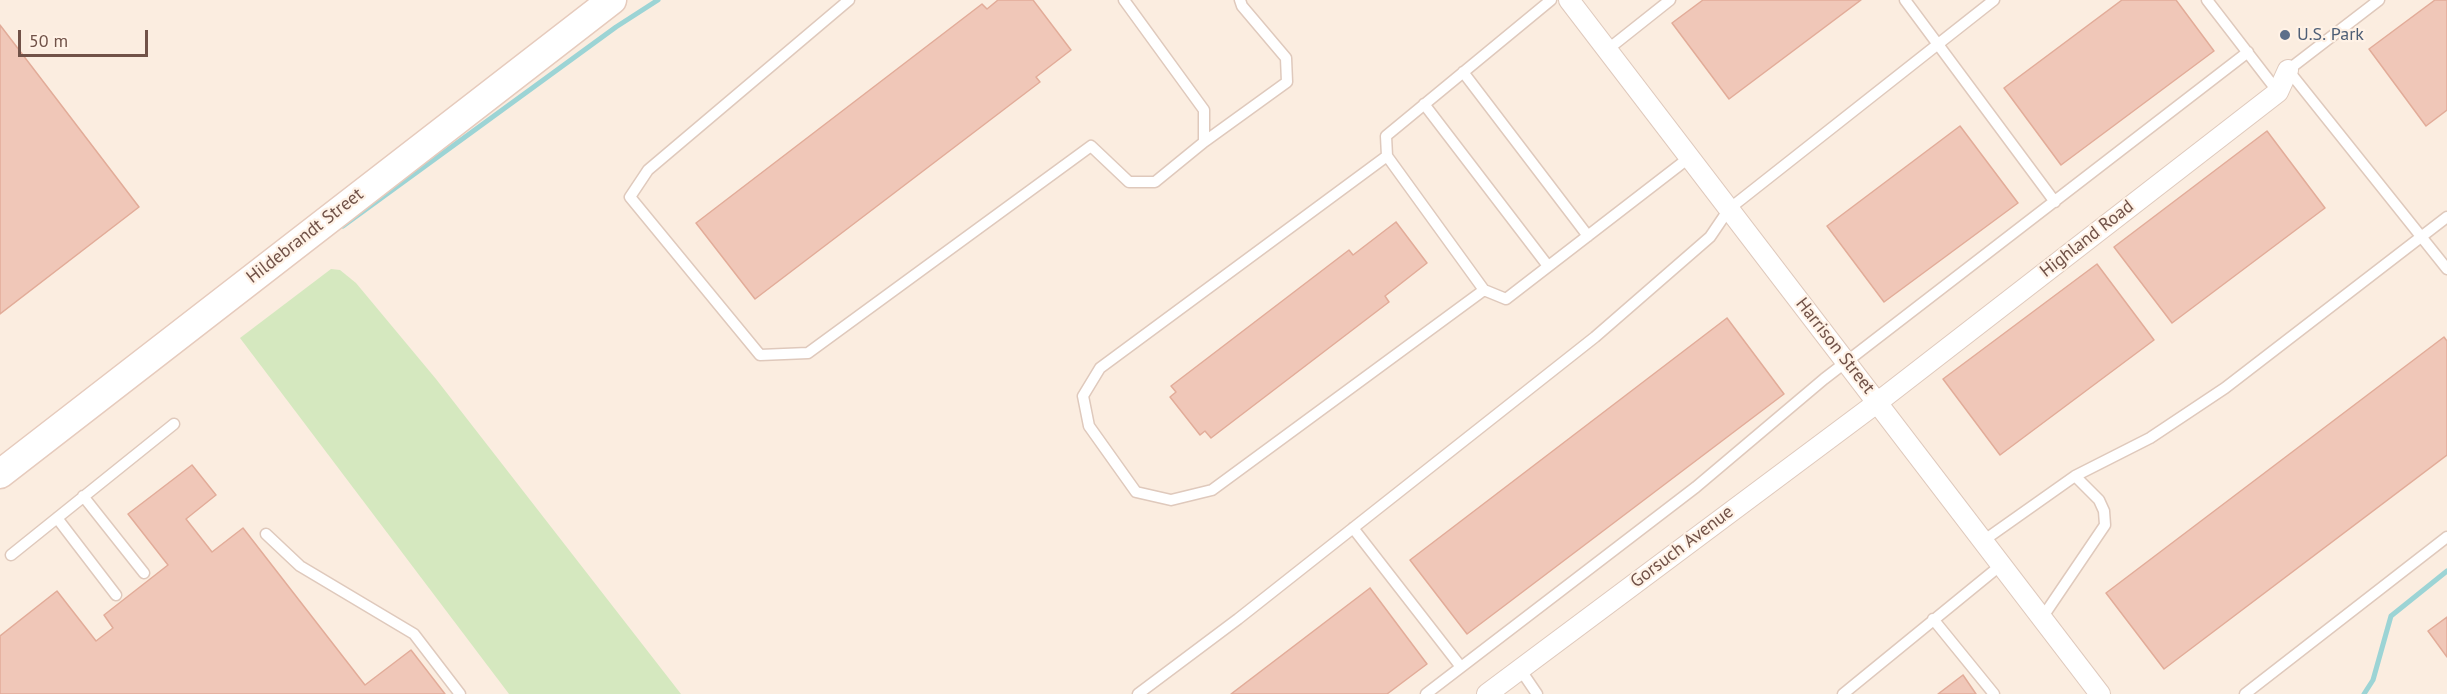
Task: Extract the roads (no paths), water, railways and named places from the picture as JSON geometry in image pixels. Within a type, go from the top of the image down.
[{"type":"street","name":"Hildebrandt Street","points":[[0,474],[612,0]]},
{"type":"street","name":"Harrison Street","points":[[1569,0],[2100,694]]},
{"type":"street","name":"Highland Road","points":[[1878,402],[2278,92],[2288,70]]},
{"type":"street","name":"Gorsuch Avenue","points":[[1487,694],[1878,402]]},
{"type":"lane","points":[[849,0],[648,170],[630,197],[760,355],[808,353],[1091,146],[1130,182],[1155,182],[1204,142],[1287,82],[1286,58],[1242,6],[1240,0]]},
{"type":"lane","points":[[1124,0],[1204,110],[1204,142]]},
{"type":"lane","points":[[1551,0],[1386,136],[1387,156],[1484,290],[1506,299],[1690,157]]},
{"type":"lane","points":[[1607,50],[1670,0]]},
{"type":"lane","points":[[1905,0],[2055,202]]},
{"type":"lane","points":[[1138,694],[1595,337],[1710,237],[1729,209],[1994,0]]},
{"type":"lane","points":[[2207,0],[2278,92]]},
{"type":"lane","points":[[2379,0],[2288,70],[2447,269]]},
{"type":"lane","points":[[1426,694],[1696,488],[1846,361],[2248,52]]},
{"type":"lane","points":[[1463,72],[1588,236]]},
{"type":"lane","points":[[1424,104],[1548,266]]},
{"type":"lane","points":[[1387,156],[1100,368],[1083,396],[1089,426],[1136,492],[1171,500],[1212,490],[1484,290]]},
{"type":"lane","points":[[1983,541],[2075,476],[2150,438],[2225,388],[2447,217]]},
{"type":"lane","points":[[11,555],[174,424]]},
{"type":"lane","points":[[2042,618],[2105,525],[2104,511],[2098,500],[2075,476]]},
{"type":"lane","points":[[83,496],[144,573]]},
{"type":"lane","points":[[57,518],[116,595]]},
{"type":"lane","points":[[1353,528],[1461,667]]},
{"type":"lane","points":[[266,534],[300,566],[414,634],[460,694]]},
{"type":"lane","points":[[2245,694],[2447,537]]},
{"type":"lane","points":[[1843,694],[2001,565]]},
{"type":"lane","points":[[1933,619],[1994,694]]},
{"type":"lane","points":[[1520,669],[1537,694]]},
{"type":"waterway","points":[[343,226],[616,27],[658,0]]},
{"type":"waterway","points":[[2364,694],[2373,680],[2391,616],[2447,571]]},
{"type":"place","name":"U.S. Park","points":[[2285,35]]}]
